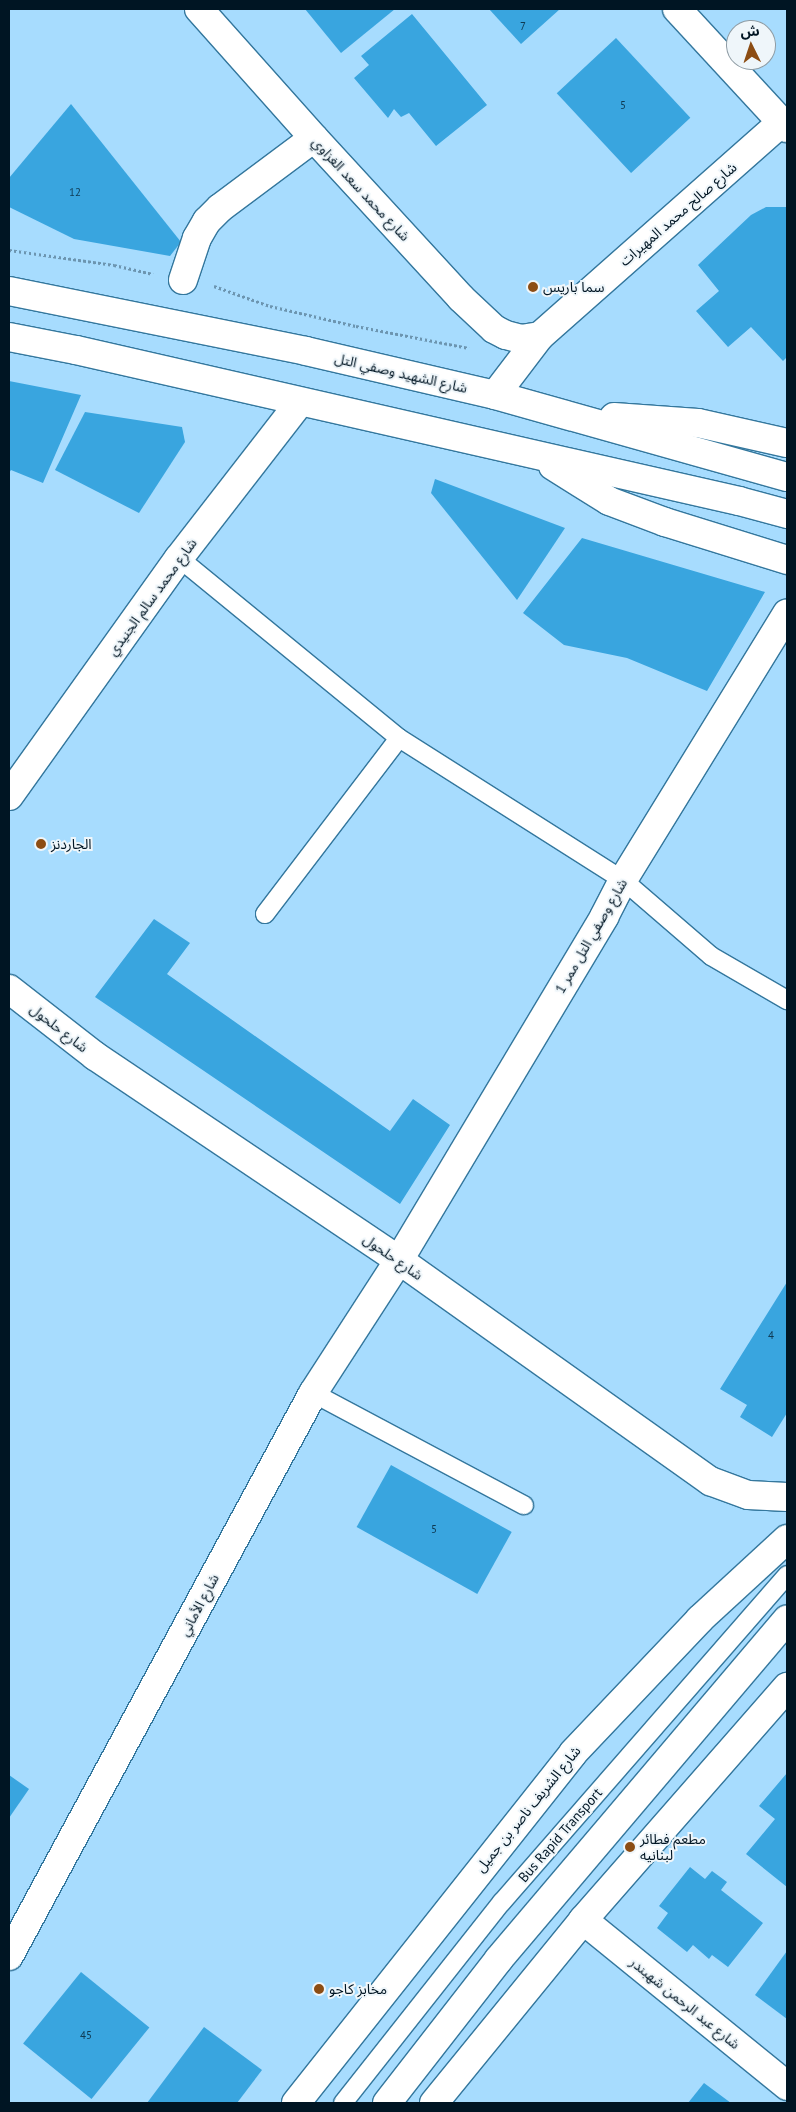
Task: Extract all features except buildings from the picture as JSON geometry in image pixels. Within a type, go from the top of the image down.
[{"type":"main road","name":"شارع محمد سعد الغزاوي","points":[[199,9],[461,298],[494,329],[520,339],[540,336]]},
{"type":"main road","points":[[677,9],[784,125]]},
{"type":"main road","name":"شارع صالح محمد المهيرات","points":[[494,395],[540,336],[784,125]]},
{"type":"main road","points":[[183,280],[197,238],[206,221],[220,208],[314,138]]},
{"type":"main road","name":"شارع الشهيد وصفي التل","points":[[9,291],[306,351],[494,395],[787,477]]},
{"type":"main road","points":[[9,337],[76,350],[535,454],[739,501],[787,514]]},
{"type":"main road","name":"شارع محمد سالم الجنيدي","points":[[9,796],[179,558],[300,402]]},
{"type":"main road","points":[[563,415],[698,424],[787,443]]},
{"type":"main road","points":[[535,454],[609,502],[665,522],[787,560]]},
{"type":"main road","name":"شارع وصفي التل ممر 1","points":[[399,1260],[604,917],[623,880],[787,613]]},
{"type":"main road","name":"شارع حلحول","points":[[9,989],[95,1056],[399,1260],[710,1481],[748,1494],[787,1498]]},
{"type":"main road","name":"شارع الأماني","points":[[9,1956],[313,1393],[399,1260]]},
{"type":"main road","name":"شارع الشريف ناصر بن جميل","points":[[296,2103],[573,1753],[700,1618],[787,1539]]},
{"type":"main road","points":[[387,2103],[499,1959],[787,1620]]},
{"type":"main road","points":[[434,2103],[583,1920],[787,1687]]},
{"type":"main road","points":[[758,1720],[787,1711]]},
{"type":"main road","name":"شارع عبد الرحمن شهبندر","points":[[583,1920],[787,2086]]},
{"type":"lane","points":[[179,558],[398,738],[623,880],[711,956],[787,1000]]},
{"type":"lane","points":[[265,914],[398,738]]},
{"type":"lane","points":[[313,1393],[524,1505]]},
{"type":"lane","name":"Bus Rapid Transport","points":[[343,2103],[502,1902],[787,1575]]},
{"type":"path","points":[[9,250],[114,265],[216,286],[270,306],[356,326],[475,349],[494,329]]},
{"type":"place","name":"سما باريس","points":[[533,287]]},
{"type":"place","name":"الجاردنز","points":[[41,844]]},
{"type":"place","name":"مطعم فطائر لبنانيه","points":[[630,1847]]},
{"type":"place","name":"مخابز كاجو","points":[[319,1989]]}]
